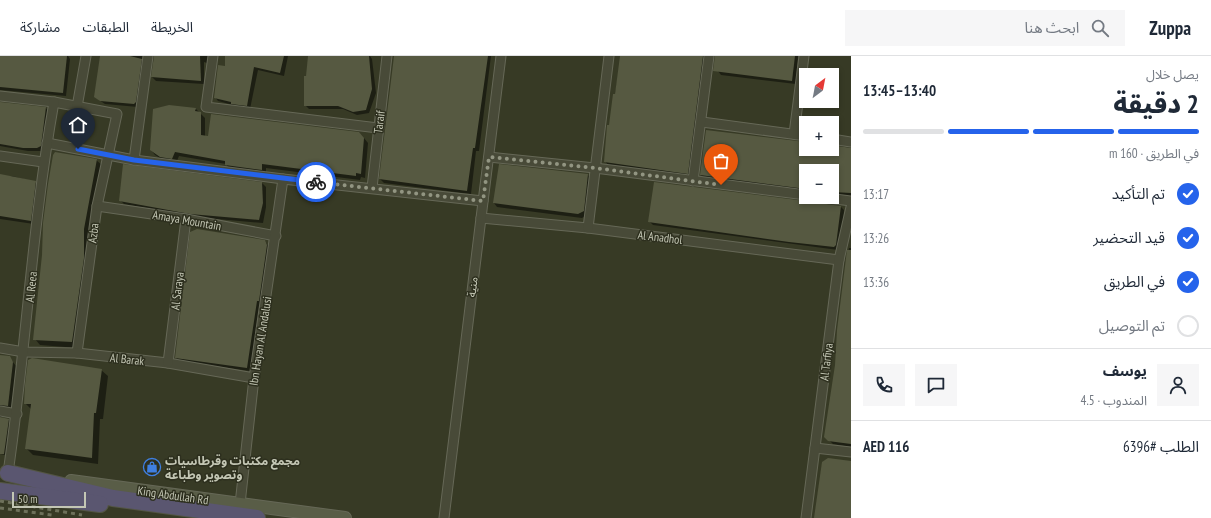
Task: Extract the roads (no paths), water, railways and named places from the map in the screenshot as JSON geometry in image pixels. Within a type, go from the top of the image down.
[{"type":"highway","points":[[4,472],[113,498],[257,518]]},
{"type":"highway","points":[[0,491],[206,518]]},
{"type":"main road","name":"King Abdullah Rd","points":[[4,472],[345,518]]},
{"type":"street","points":[[0,96],[54,102],[77,107],[86,56]]},
{"type":"street","points":[[134,160],[148,56]]},
{"type":"street","points":[[213,56],[206,106],[378,128]]},
{"type":"street","name":"Taraif","points":[[372,188],[387,56]]},
{"type":"street","name":"منية","points":[[444,518],[501,56]]},
{"type":"street","points":[[588,228],[609,56]]},
{"type":"street","points":[[693,181],[702,122],[709,56]]},
{"type":"street","points":[[794,134],[804,56]]},
{"type":"street","name":"Al Reea","points":[[4,472],[17,414],[43,162],[54,102]]},
{"type":"street","name":"Azba","points":[[77,107],[117,114],[97,206],[77,353]]},
{"type":"street","points":[[702,122],[799,135]]},
{"type":"street","points":[[839,140],[851,142]]},
{"type":"street","points":[[47,143],[134,160],[283,179],[483,201]]},
{"type":"street","points":[[0,156],[43,162]]},
{"type":"street","points":[[489,157],[595,168],[799,194]]},
{"type":"street","name":"Ibn Hayan Al Andalusi","points":[[240,504],[254,378],[276,236],[283,179]]},
{"type":"street","points":[[839,199],[851,201]]},
{"type":"street","name":"Amaya Mountain","points":[[97,206],[186,219],[276,236]]},
{"type":"street","name":"Al Tarfiya","points":[[806,518],[839,260],[847,242],[851,207]]},
{"type":"street","name":"Al Anadhol","points":[[481,218],[588,228],[839,260]]},
{"type":"street","name":"Al Saraya","points":[[168,363],[186,219]]},
{"type":"street","name":"Al Barak","points":[[0,348],[24,352],[77,353],[168,363],[254,378]]},
{"type":"street","points":[[0,411],[17,414]]},
{"type":"street","points":[[815,448],[851,452]]},
{"type":"railway","points":[[0,501],[82,515]]},
{"type":"railway","points":[[0,508],[52,515]]},
{"type":"place","name":"مجمع مكتبات وقرطاسيات وتصوير وطباعة","points":[[152,467]]}]
